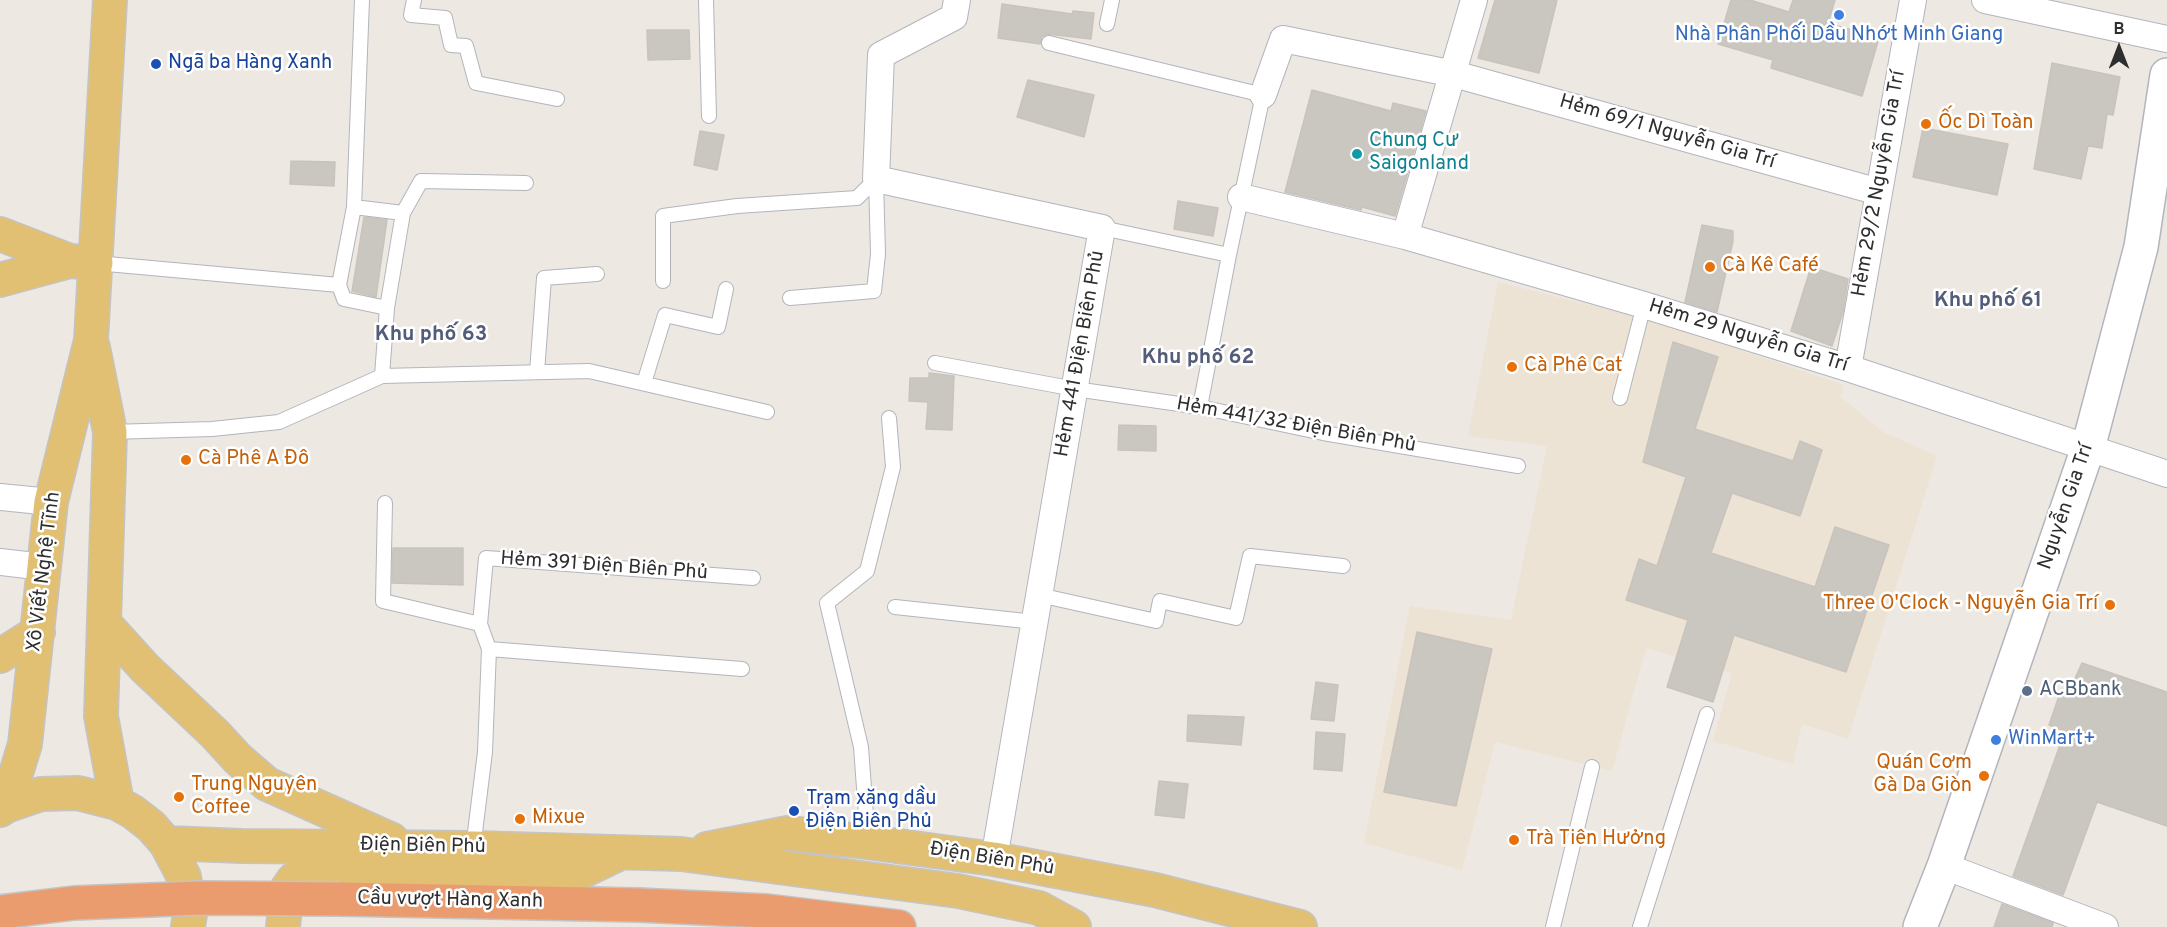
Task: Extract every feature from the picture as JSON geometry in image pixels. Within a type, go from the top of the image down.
[{"type":"highway","name":"Cầu vượt Hàng Xanh","points":[[0,912],[74,903],[200,898],[352,899],[638,905],[767,911],[899,927]]},
{"type":"main road","name":"Xô Viết Nghệ Tĩnh","points":[[110,0],[83,262],[91,340],[110,432],[102,716],[117,803]]},
{"type":"main road","points":[[0,234],[83,262]]},
{"type":"main road","points":[[0,280],[83,262]]},
{"type":"main road","name":"Xô Viết Nghệ Tĩnh","points":[[3,808],[25,744],[51,502],[91,340]]},
{"type":"main road","points":[[106,625],[145,668],[238,759],[267,784],[408,847]]},
{"type":"main road","points":[[0,656],[38,632]]},
{"type":"main road","points":[[3,808],[41,794],[78,793],[117,803],[133,812],[151,826],[166,843],[184,877],[190,914],[188,927]]},
{"type":"main road","name":"Điện Biên Phủ","points":[[681,854],[788,833],[868,842],[994,859],[1155,890],[1300,927]]},
{"type":"main road","name":"Điện Biên Phủ","points":[[166,843],[681,854],[958,891],[1039,908],[1074,927]]},
{"type":"main road","points":[[283,927],[287,889],[294,879],[307,874],[562,881],[620,853]]},
{"type":"street","points":[[876,180],[881,55],[954,17],[957,0]]},
{"type":"street","points":[[1405,236],[1474,0]]},
{"type":"street","name":"Hẻm 29/2 Nguyễn Gia Trí","points":[[1848,368],[1913,0]]},
{"type":"street","points":[[1985,0],[2167,39]]},
{"type":"street","name":"Hẻm 69/1 Nguyễn Gia Trí","points":[[1263,95],[1283,39],[1454,74],[1879,192]]},
{"type":"street","name":"Nguyễn Gia Trí","points":[[1920,927],[1944,866],[2088,448],[2140,247],[2167,75]]},
{"type":"street","name":"Hẻm 441 Điện Biên Phủ","points":[[876,180],[1102,228],[994,859]]},
{"type":"street","name":"Hẻm 29 Nguyễn Gia Trí","points":[[1241,196],[1405,236],[1644,305],[1848,368],[2167,474]]},
{"type":"street","points":[[0,497],[51,502]]},
{"type":"street","points":[[0,562],[44,567]]},
{"type":"street","points":[[1944,866],[2105,927]]},
{"type":"lane","points":[[362,0],[354,207],[339,285],[344,299],[387,308]]},
{"type":"lane","points":[[414,0],[411,15],[445,18],[451,45],[466,46],[476,83],[557,99]]},
{"type":"lane","points":[[706,0],[709,116]]},
{"type":"lane","points":[[1107,24],[1112,0]]},
{"type":"lane","points":[[1049,43],[1263,95],[1200,407]]},
{"type":"lane","points":[[663,281],[663,216],[737,206],[857,198],[876,180]]},
{"type":"lane","points":[[790,298],[874,291],[878,254],[876,180]]},
{"type":"lane","points":[[382,376],[387,308],[403,213],[421,181],[526,183]]},
{"type":"lane","points":[[354,207],[403,213]]},
{"type":"lane","points":[[1102,228],[1229,255]]},
{"type":"lane","points":[[83,262],[339,285]]},
{"type":"lane","points":[[537,372],[544,278],[597,274]]},
{"type":"lane","points":[[644,382],[665,315],[718,327],[726,289]]},
{"type":"lane","points":[[1620,398],[1644,305]]},
{"type":"lane","name":"Hẻm 441/32 Điện Biên Phủ","points":[[935,363],[1075,389],[1200,407],[1323,433],[1518,465]]},
{"type":"lane","points":[[110,432],[212,429],[279,422],[382,376],[589,371],[767,412]]},
{"type":"lane","points":[[868,842],[861,747],[827,603],[867,571],[893,467],[889,418]]},
{"type":"lane","points":[[385,503],[383,601],[480,624]]},
{"type":"lane","points":[[1039,595],[1156,621],[1160,601],[1236,618],[1250,556],[1343,566]]},
{"type":"lane","name":"Hẻm 391 Điện Biên Phủ","points":[[473,848],[485,752],[489,649],[480,624],[486,558],[753,578]]},
{"type":"lane","points":[[896,607],[1035,622]]},
{"type":"lane","points":[[489,649],[742,669]]},
{"type":"lane","points":[[1640,927],[1707,714]]},
{"type":"lane","points":[[1553,927],[1592,767]]},
{"type":"shaded area","points":[[1498,282],[1654,321],[1844,385],[1841,397],[1883,432],[1937,456],[1848,739],[1802,724],[1793,764],[1713,741],[1732,673],[1646,648],[1612,771],[1495,742],[1462,870],[1364,843],[1410,606],[1511,620],[1547,446],[1468,436]]},
{"type":"building","points":[[1495,0],[1557,0],[1539,73],[1478,58]]},
{"type":"building","points":[[1731,0],[1750,0],[1789,12],[1793,0],[1835,0],[1828,23],[1879,38],[1862,96],[1771,68],[1773,60],[1718,44]]},
{"type":"building","points":[[1002,4],[1072,14],[1073,11],[1094,13],[1091,39],[1047,34],[1042,37],[1040,44],[998,38]]},
{"type":"building","points":[[647,30],[689,30],[690,59],[648,60]]},
{"type":"building","points":[[2052,63],[2120,77],[2113,115],[2107,114],[2102,148],[2088,146],[2081,179],[2034,169]]},
{"type":"building","points":[[1028,80],[1094,95],[1084,137],[1017,117]]},
{"type":"building","name":"Chung Cư Saigonland","points":[[1312,90],[1391,111],[1393,103],[1426,111],[1395,216],[1285,192]]},
{"type":"building","points":[[1923,128],[2008,144],[1997,195],[1913,177]]},
{"type":"building","points":[[700,131],[724,135],[717,170],[694,165]]},
{"type":"building","points":[[291,161],[335,162],[334,186],[290,184]]},
{"type":"building","points":[[1178,201],[1218,208],[1213,236],[1174,229]]},
{"type":"building","points":[[364,217],[387,220],[376,297],[352,291]]},
{"type":"building","name":"Cà Kê Café","points":[[1702,225],[1733,231],[1733,241],[1717,312],[1685,302]]},
{"type":"building","points":[[1811,267],[1848,279],[1843,312],[1832,346],[1791,331]]},
{"type":"building","points":[[1673,342],[1718,357],[1695,429],[1793,461],[1800,441],[1822,450],[1800,516],[1732,493],[1711,553],[1815,587],[1835,527],[1889,545],[1846,672],[1734,635],[1713,702],[1667,687],[1688,620],[1626,600],[1639,559],[1657,566],[1686,477],[1643,462]]},
{"type":"building","points":[[929,373],[954,376],[952,430],[926,429],[928,402],[909,401],[910,378],[929,378]]},
{"type":"building","points":[[1119,425],[1156,426],[1156,451],[1118,450]]},
{"type":"building","points":[[393,548],[463,548],[463,585],[392,583]]},
{"type":"building","points":[[1417,632],[1492,649],[1456,806],[1384,792]]},
{"type":"building","points":[[2082,663],[2167,692],[2167,826],[2097,802],[2063,895],[2013,876],[2065,731],[2049,725],[2060,693],[2067,696]]},
{"type":"building","points":[[1316,682],[1338,685],[1334,721],[1311,719]]},
{"type":"building","points":[[1188,715],[1244,717],[1241,745],[1187,741]]},
{"type":"building","points":[[1316,732],[1345,734],[1342,771],[1314,769]]},
{"type":"building","points":[[1159,781],[1188,784],[1184,818],[1155,815]]},
{"type":"building","points":[[2002,904],[2053,923],[2052,927],[1994,927]]},
{"type":"place","name":"Nhà Phân Phối Dầu Nhớt Minh Giang","points":[[1839,15]]},
{"type":"place","name":"Ngã ba Hàng Xanh","points":[[156,64]]},
{"type":"place","name":"Ốc Dì Toàn","points":[[1926,124]]},
{"type":"place","name":"Chung Cư Saigonland","points":[[1357,154]]},
{"type":"place","name":"Cà Kê Café","points":[[1710,267]]},
{"type":"place","name":"Cà Phê Cat","points":[[1512,367]]},
{"type":"place","name":"Cà Phê A Đô","points":[[186,460]]},
{"type":"place","name":"Three O'Clock - Nguyễn Gia Trí","points":[[2110,605]]},
{"type":"place","name":"ACBbank","points":[[2027,691]]},
{"type":"place","name":"WinMart+","points":[[1996,740]]},
{"type":"place","name":"Quán Cơm Gà Da Giòn","points":[[1984,776]]},
{"type":"place","name":"Trung Nguyên Coffee","points":[[179,797]]},
{"type":"place","name":"Trạm xăng dầu Điện Biên Phủ","points":[[794,811]]},
{"type":"place","name":"Mixue","points":[[520,819]]},
{"type":"place","name":"Trà Tiên Hưởng","points":[[1514,840]]},
{"type":"district","name":"Khu phố 61","points":[[1988,302]]},
{"type":"district","name":"Khu phố 63","points":[[431,336]]},
{"type":"district","name":"Khu phố 62","points":[[1198,359]]}]
